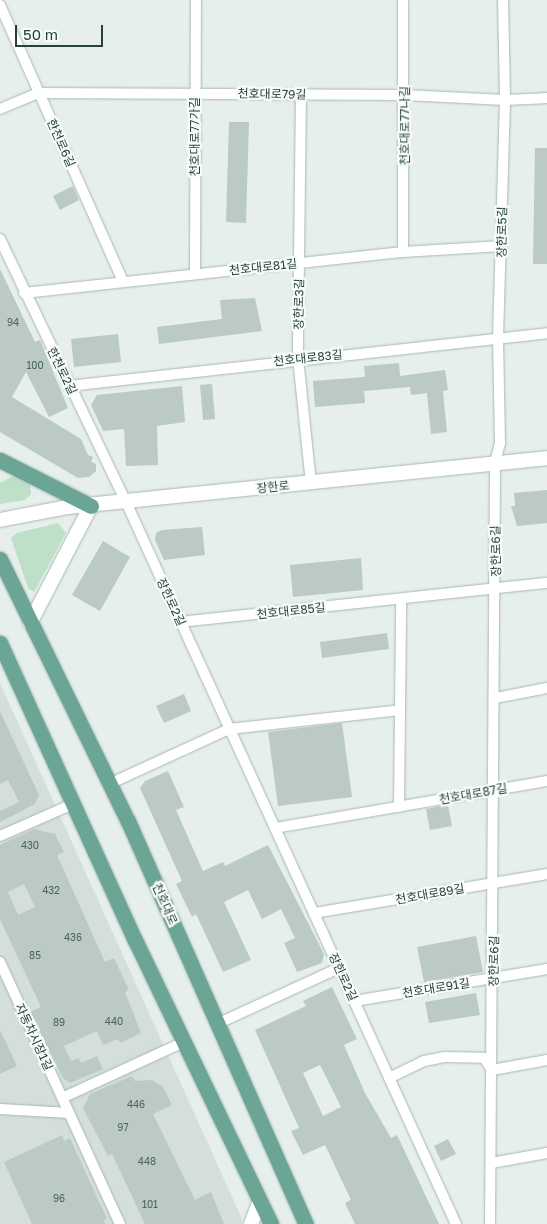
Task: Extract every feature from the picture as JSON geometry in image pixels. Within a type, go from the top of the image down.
[{"type":"main road","points":[[0,460],[91,506]]},
{"type":"main road","name":"천호대로","points":[[0,559],[109,784],[219,1023],[306,1224]]},
{"type":"main road","points":[[0,643],[184,1042],[271,1224]]},
{"type":"street","name":"천호대로77가길","points":[[195,274],[196,0]]},
{"type":"street","name":"천호대로77나길","points":[[403,0],[405,95],[404,252]]},
{"type":"street","name":"장한로5길","points":[[495,463],[500,444],[498,337],[502,246],[504,100],[502,0]]},
{"type":"street","name":"한천로6길","points":[[0,5],[123,281]]},
{"type":"street","name":"천호대로79길","points":[[0,109],[38,93],[405,95],[504,100],[547,98]]},
{"type":"street","name":"장한로3길","points":[[301,94],[298,358],[311,483]]},
{"type":"street","name":"한천로2길","points":[[0,240],[126,502]]},
{"type":"street","name":"천호대로81길","points":[[24,293],[404,252],[502,246]]},
{"type":"street","name":"천호대로83길","points":[[69,386],[298,358],[547,332]]},
{"type":"street","name":"장한로","points":[[0,520],[126,502],[547,458]]},
{"type":"street","name":"장한로6길","points":[[490,1224],[497,588],[495,463]]},
{"type":"street","name":"장한로2길","points":[[126,502],[456,1224]]},
{"type":"street","points":[[30,623],[91,506]]},
{"type":"street","name":"천호대로85길","points":[[180,622],[547,583]]},
{"type":"street","points":[[399,807],[401,599]]},
{"type":"street","points":[[496,698],[547,688]]},
{"type":"street","points":[[109,784],[229,730],[400,710]]},
{"type":"street","name":"천호대로87길","points":[[274,828],[547,781]]},
{"type":"street","points":[[0,836],[73,804]]},
{"type":"street","name":"천호대로89길","points":[[314,913],[547,874]]},
{"type":"street","name":"자동차시장1길","points":[[0,962],[120,1224]]},
{"type":"street","points":[[219,1023],[339,968]]},
{"type":"street","name":"천호대로91길","points":[[354,1001],[547,969]]},
{"type":"street","points":[[62,1098],[184,1042]]},
{"type":"street","points":[[389,1078],[424,1061],[445,1057],[484,1058],[492,1070],[547,1060]]},
{"type":"street","points":[[0,1109],[69,1113]]},
{"type":"street","points":[[491,1163],[547,1153]]},
{"type":"street","points":[[251,1224],[260,1200]]},
{"type":"shaded area","points":[[0,683],[242,1219],[242,1224],[0,1224]]},
{"type":"green space","points":[[15,475],[30,483],[31,494],[25,500],[0,504],[0,483]]},
{"type":"green space","points":[[58,523],[66,533],[34,592],[28,588],[11,538],[17,533]]},
{"type":"building","points":[[229,122],[249,122],[246,223],[226,222]]},
{"type":"building","points":[[535,148],[547,148],[547,264],[533,264]]},
{"type":"building","points":[[73,186],[79,200],[60,210],[53,196]]},
{"type":"building","points":[[0,269],[35,342],[40,340],[68,408],[49,417],[26,372],[12,397],[81,439],[88,455],[93,457],[91,462],[96,464],[96,471],[89,477],[78,478],[0,432]]},
{"type":"building","points":[[255,298],[262,331],[159,344],[157,327],[222,319],[220,300]]},
{"type":"building","points":[[118,334],[121,362],[74,367],[71,339]]},
{"type":"building","points":[[399,363],[400,376],[445,370],[448,390],[443,391],[447,432],[431,434],[427,393],[411,395],[410,387],[364,391],[365,403],[315,407],[313,381],[365,377],[364,366]]},
{"type":"building","points":[[212,384],[215,419],[203,420],[200,385]]},
{"type":"building","points":[[182,386],[185,422],[157,426],[158,465],[126,466],[124,429],[103,431],[91,405],[97,395]]},
{"type":"building","points":[[547,490],[547,523],[517,526],[511,506],[515,506],[514,493]]},
{"type":"building","points":[[202,527],[205,555],[164,560],[155,540],[156,533],[162,530]]},
{"type":"building","points":[[103,541],[130,557],[100,611],[72,595]]},
{"type":"building","points":[[361,558],[363,590],[293,597],[290,565]]},
{"type":"building","points":[[387,633],[389,649],[322,658],[320,642]]},
{"type":"building","points":[[184,694],[191,711],[164,723],[156,706]]},
{"type":"building","points":[[0,711],[39,795],[35,804],[0,822],[0,811],[19,802],[8,780],[0,784]]},
{"type":"building","points":[[342,723],[352,797],[278,806],[268,732]]},
{"type":"building","points":[[168,771],[184,807],[176,810],[203,871],[223,862],[225,866],[268,845],[324,954],[322,963],[297,972],[284,943],[295,938],[281,909],[262,919],[248,890],[224,902],[251,960],[223,972],[196,914],[192,917],[176,884],[182,881],[140,788],[145,781]]},
{"type":"building","points":[[448,805],[452,826],[430,830],[426,809]]},
{"type":"building","points":[[34,829],[55,834],[64,852],[57,855],[105,962],[114,958],[129,990],[125,992],[141,1033],[120,1043],[118,1039],[103,1045],[97,1031],[64,1046],[71,1061],[79,1058],[81,1063],[97,1056],[103,1069],[70,1083],[63,1078],[30,1012],[41,1007],[0,919],[0,845]],"holes":[[[24,884],[35,907],[18,915],[8,892]]]},
{"type":"building","points":[[476,936],[483,972],[424,982],[417,947]]},
{"type":"building","points":[[332,987],[357,1039],[344,1045],[365,1093],[391,1138],[397,1135],[439,1224],[355,1224],[345,1203],[351,1200],[325,1145],[303,1155],[291,1131],[299,1128],[255,1030],[306,1006],[303,1001]],"holes":[[[320,1065],[341,1107],[323,1116],[303,1073]]]},
{"type":"building","points":[[476,993],[480,1015],[429,1023],[425,1002]]},
{"type":"building","points":[[0,1030],[17,1066],[0,1074]]},
{"type":"building","points":[[132,1076],[135,1081],[152,1080],[163,1087],[172,1105],[153,1114],[195,1200],[211,1192],[224,1224],[145,1224],[112,1154],[108,1156],[83,1108],[90,1094]]},
{"type":"building","points":[[62,1135],[64,1141],[70,1138],[107,1219],[104,1220],[105,1224],[32,1224],[4,1162]]},
{"type":"building","points":[[448,1139],[456,1154],[441,1161],[434,1146]]}]
